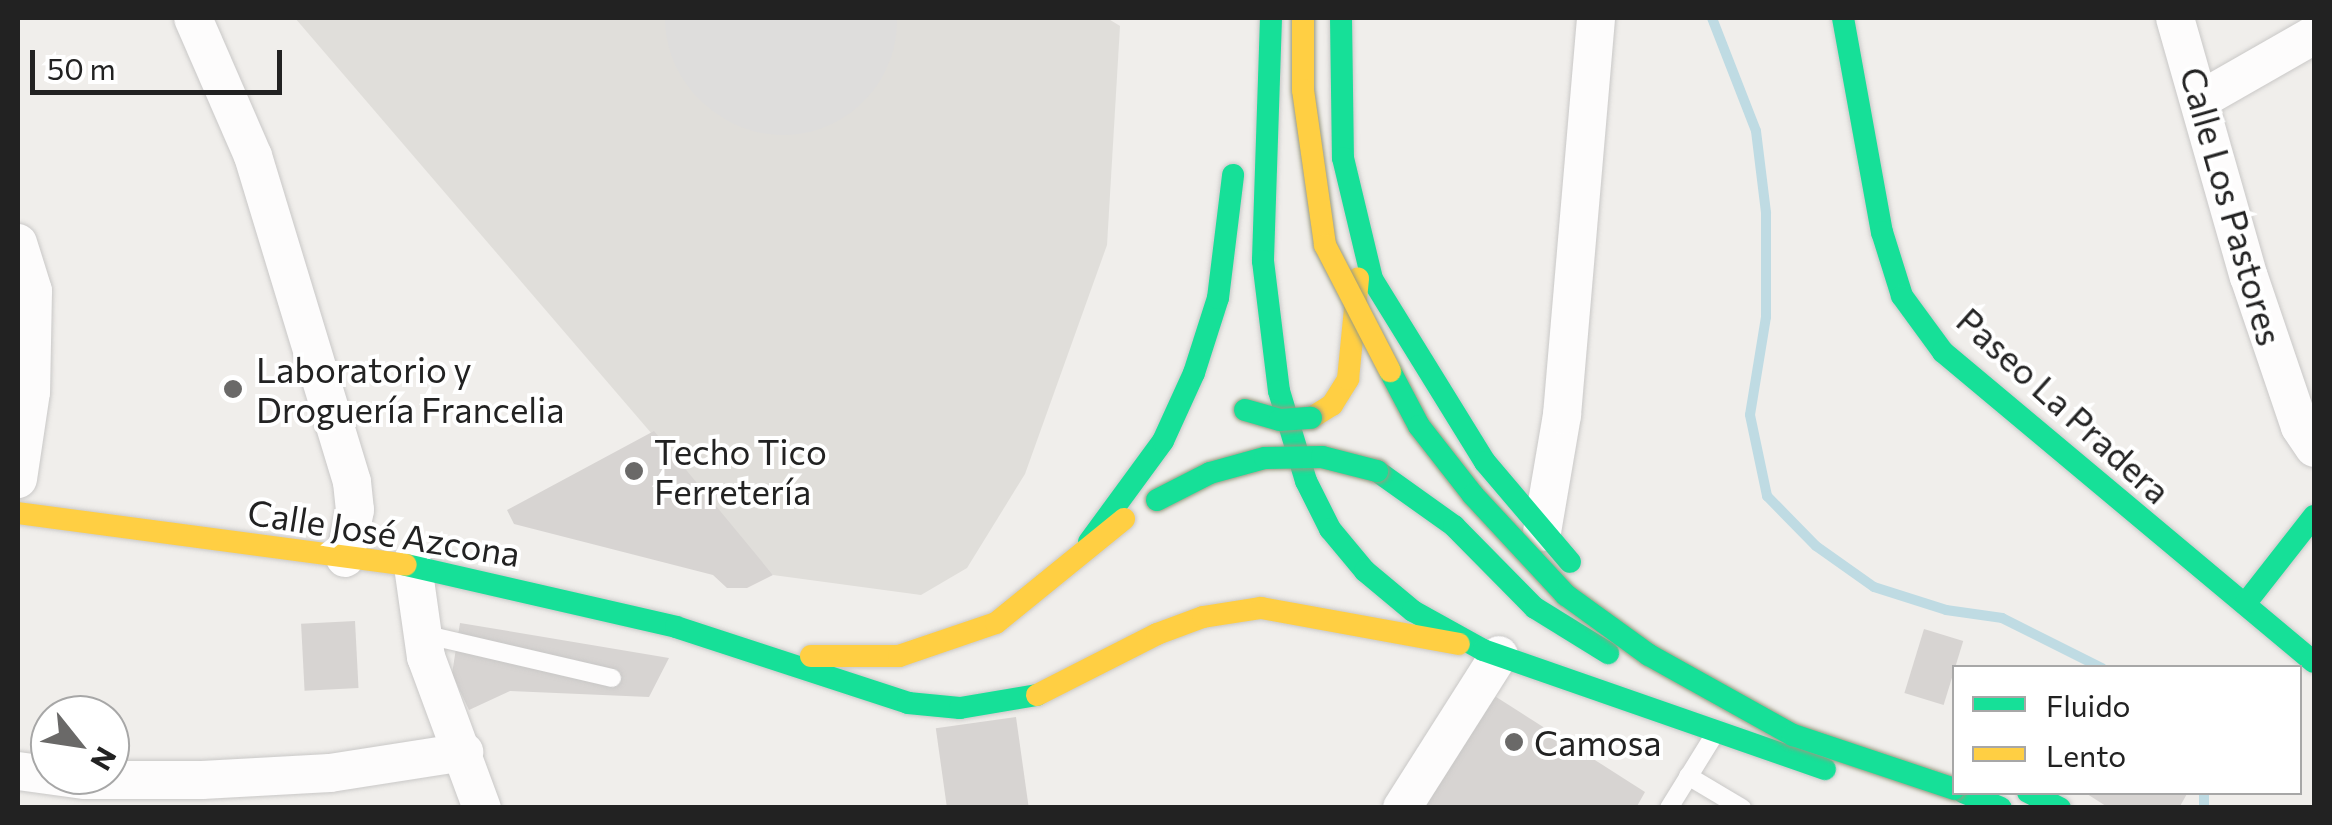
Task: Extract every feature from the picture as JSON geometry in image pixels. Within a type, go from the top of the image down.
[{"type":"main road","points":[[1271,18],[1263,261],[1280,390],[1306,481],[1330,529],[1365,571],[1413,611],[1491,652],[1932,808]]},
{"type":"main road","points":[[1303,18],[1303,90],[1325,245],[1419,426],[1473,495],[1566,595],[1650,654],[1794,734],[1952,788]]},
{"type":"main road","points":[[1341,18],[1344,158],[1361,242],[1388,312],[1431,382],[1542,532],[1646,630],[1786,702]]},
{"type":"main road","name":"Paseo La Pradera","points":[[1843,18],[1864,147],[1902,296],[1942,352],[2314,662]]},
{"type":"main road","points":[[1089,542],[1163,441],[1212,315],[1234,157]]},
{"type":"main road","points":[[1212,315],[1219,382],[1245,410],[1280,420],[1311,418],[1332,404],[1348,379],[1361,242]]},
{"type":"main road","name":"Calle José Azcona","points":[[735,644],[829,658],[899,656],[945,644],[996,624],[1045,587],[1089,542],[1210,473],[1265,458],[1322,457],[1378,471],[1454,526],[1535,608],[1642,672],[1695,694],[1884,743]]},
{"type":"main road","name":"Calle José Azcona","points":[[18,514],[413,566],[735,644],[908,702],[960,708],[1010,703],[1061,687],[1157,634],[1203,616],[1260,608],[1356,620],[1491,652]]},
{"type":"main road","points":[[2245,604],[2314,516]]},
{"type":"main road","points":[[1834,722],[1952,765]]},
{"type":"main road","points":[[1970,795],[2001,808]]},
{"type":"main road","points":[[2034,795],[2060,808]]},
{"type":"street","points":[[193,18],[253,156],[352,482],[355,510],[346,558]]},
{"type":"street","points":[[1542,532],[1562,415],[1596,18]]},
{"type":"street","name":"Calle Los Pastores","points":[[2174,18],[2202,99],[2238,244],[2300,427],[2314,448]]},
{"type":"street","points":[[2202,99],[2314,35]]},
{"type":"street","points":[[18,242],[32,292],[30,392],[18,479]]},
{"type":"street","points":[[413,566],[422,634],[482,808]]},
{"type":"street","points":[[1402,808],[1491,652]]},
{"type":"street","points":[[18,772],[85,780],[202,780],[330,773],[464,752]]},
{"type":"lane","points":[[422,634],[612,678]]},
{"type":"lane","points":[[1669,808],[1716,732]]},
{"type":"lane","points":[[1688,776],[1742,808]]},
{"type":"shaded area","points":[[295,18],[1107,18],[1120,26],[1107,245],[1025,474],[967,568],[921,595],[773,575]]},
{"type":"building","name":"Techo Tico Ferretería","points":[[654,431],[773,575],[747,588],[727,588],[713,575],[514,524],[507,510]]},
{"type":"building","points":[[355,621],[359,688],[305,691],[301,624]]},
{"type":"building","points":[[460,623],[669,658],[649,697],[510,691],[469,710],[452,674]]},
{"type":"building","points":[[1924,629],[1963,641],[1956,665],[1952,665],[1944,705],[1904,693]]},
{"type":"building","name":"Camosa","points":[[1490,693],[1645,792],[1636,808],[1419,808]]},
{"type":"building","points":[[1016,717],[1029,808],[947,808],[936,728]]},
{"type":"building","points":[[2089,795],[2186,795],[2179,808],[2109,808]]},
{"type":"waterway","points":[[1712,18],[1756,131],[1766,213],[1766,317],[1750,415],[1767,496],[1816,546],[1874,587],[1946,610],[2002,618],[2096,665]]},
{"type":"waterway","points":[[2204,795],[2204,808]]},
{"type":"runway","points":[[779,18],[783,21]]},
{"type":"traffic: fast","points":[[1271,18],[1263,261],[1279,391],[1306,481],[1330,529],[1365,571],[1413,611],[1483,650],[1825,769]]},
{"type":"traffic: fast","points":[[1341,18],[1343,158],[1372,279],[1485,462],[1570,562]]},
{"type":"traffic: fast","points":[[1843,18],[1882,232],[1902,296],[1943,352],[2314,662]]},
{"type":"traffic: fast","points":[[1089,542],[1163,441],[1194,373],[1218,298],[1233,175]]},
{"type":"traffic: fast","points":[[1390,371],[1419,426],[1473,495],[1566,595],[1649,655],[1793,735],[1952,788]]},
{"type":"traffic: fast","points":[[1245,410],[1280,420],[1311,418]]},
{"type":"traffic: fast","points":[[1157,500],[1210,473],[1265,458],[1322,457],[1377,471]]},
{"type":"traffic: fast","points":[[1377,471],[1454,526],[1535,608],[1608,653]]},
{"type":"traffic: fast","points":[[2245,604],[2314,516]]},
{"type":"traffic: fast","points":[[406,565],[676,627],[908,703],[960,708],[1037,695]]},
{"type":"traffic: fast","points":[[1970,795],[2001,808]]},
{"type":"traffic: fast","points":[[2034,795],[2060,808]]},
{"type":"traffic: slow","points":[[1303,18],[1303,90],[1325,245],[1390,371]]},
{"type":"traffic: slow","points":[[1311,418],[1332,405],[1348,379],[1358,278]]},
{"type":"traffic: slow","points":[[18,513],[406,565]]},
{"type":"traffic: slow","points":[[811,656],[899,656],[996,623],[1124,519]]},
{"type":"traffic: slow","points":[[1037,695],[1157,634],[1203,617],[1261,608],[1459,644]]},
{"type":"place","name":"Laboratorio y Droguería Francelia","points":[[233,389]]},
{"type":"place","name":"Techo Tico Ferretería","points":[[634,471]]},
{"type":"place","name":"Camosa","points":[[1514,742]]}]
